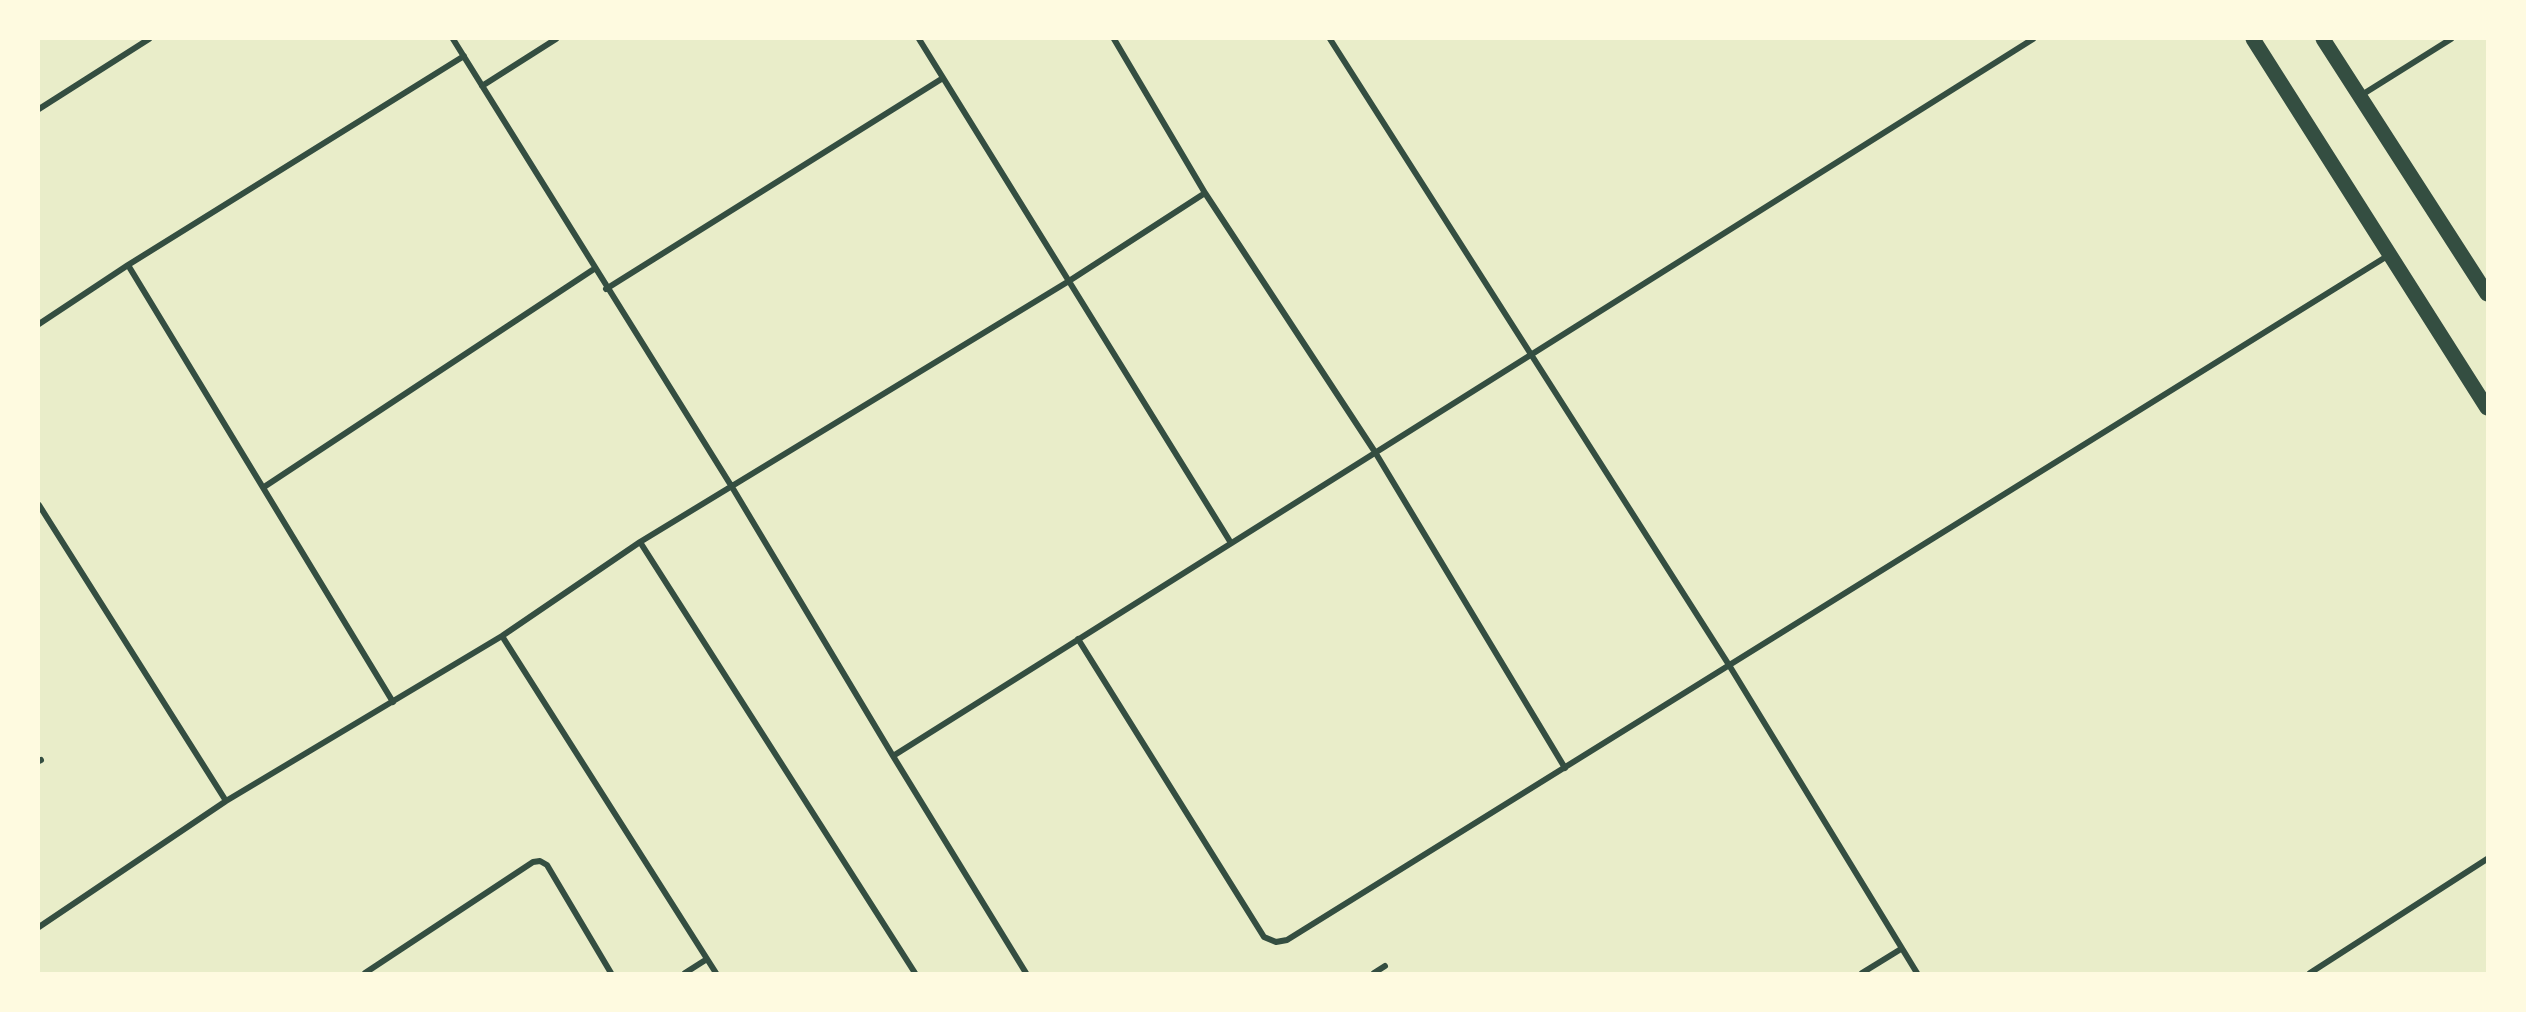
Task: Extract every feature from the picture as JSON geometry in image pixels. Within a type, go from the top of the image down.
[{"type":"main road","points":[[2253,39],[2487,408]]},
{"type":"main road","points":[[2323,39],[2487,293]]},
{"type":"street","points":[[39,109],[149,39]]},
{"type":"street","points":[[453,39],[606,289],[732,487],[892,756],[1026,973]]},
{"type":"street","points":[[482,86],[556,39]]},
{"type":"street","points":[[919,39],[1231,543]]},
{"type":"street","points":[[1114,39],[1205,194],[1375,452],[1565,768]]},
{"type":"street","points":[[1330,39],[1532,353],[1728,665],[1917,973]]},
{"type":"street","points":[[892,756],[2033,39]]},
{"type":"street","points":[[2360,96],[2451,39]]},
{"type":"street","points":[[39,324],[128,265],[464,56]]},
{"type":"street","points":[[606,289],[943,78]]},
{"type":"street","points":[[39,927],[226,801],[502,636],[640,542],[1069,281],[1205,194]]},
{"type":"street","points":[[1078,639],[1264,938],[1276,942],[1287,940],[2390,254]]},
{"type":"street","points":[[128,265],[393,702]]},
{"type":"street","points":[[264,487],[594,269]]},
{"type":"street","points":[[39,505],[226,801]]},
{"type":"street","points":[[640,542],[915,973]]},
{"type":"street","points":[[502,636],[716,973]]},
{"type":"street","points":[[2310,973],[2487,859]]},
{"type":"street","points":[[365,973],[533,862],[540,861],[547,866],[612,973]]},
{"type":"street","points":[[1862,973],[1901,949]]},
{"type":"street","points":[[685,973],[707,959]]},
{"type":"street","points":[[1374,973],[1385,966]]}]
